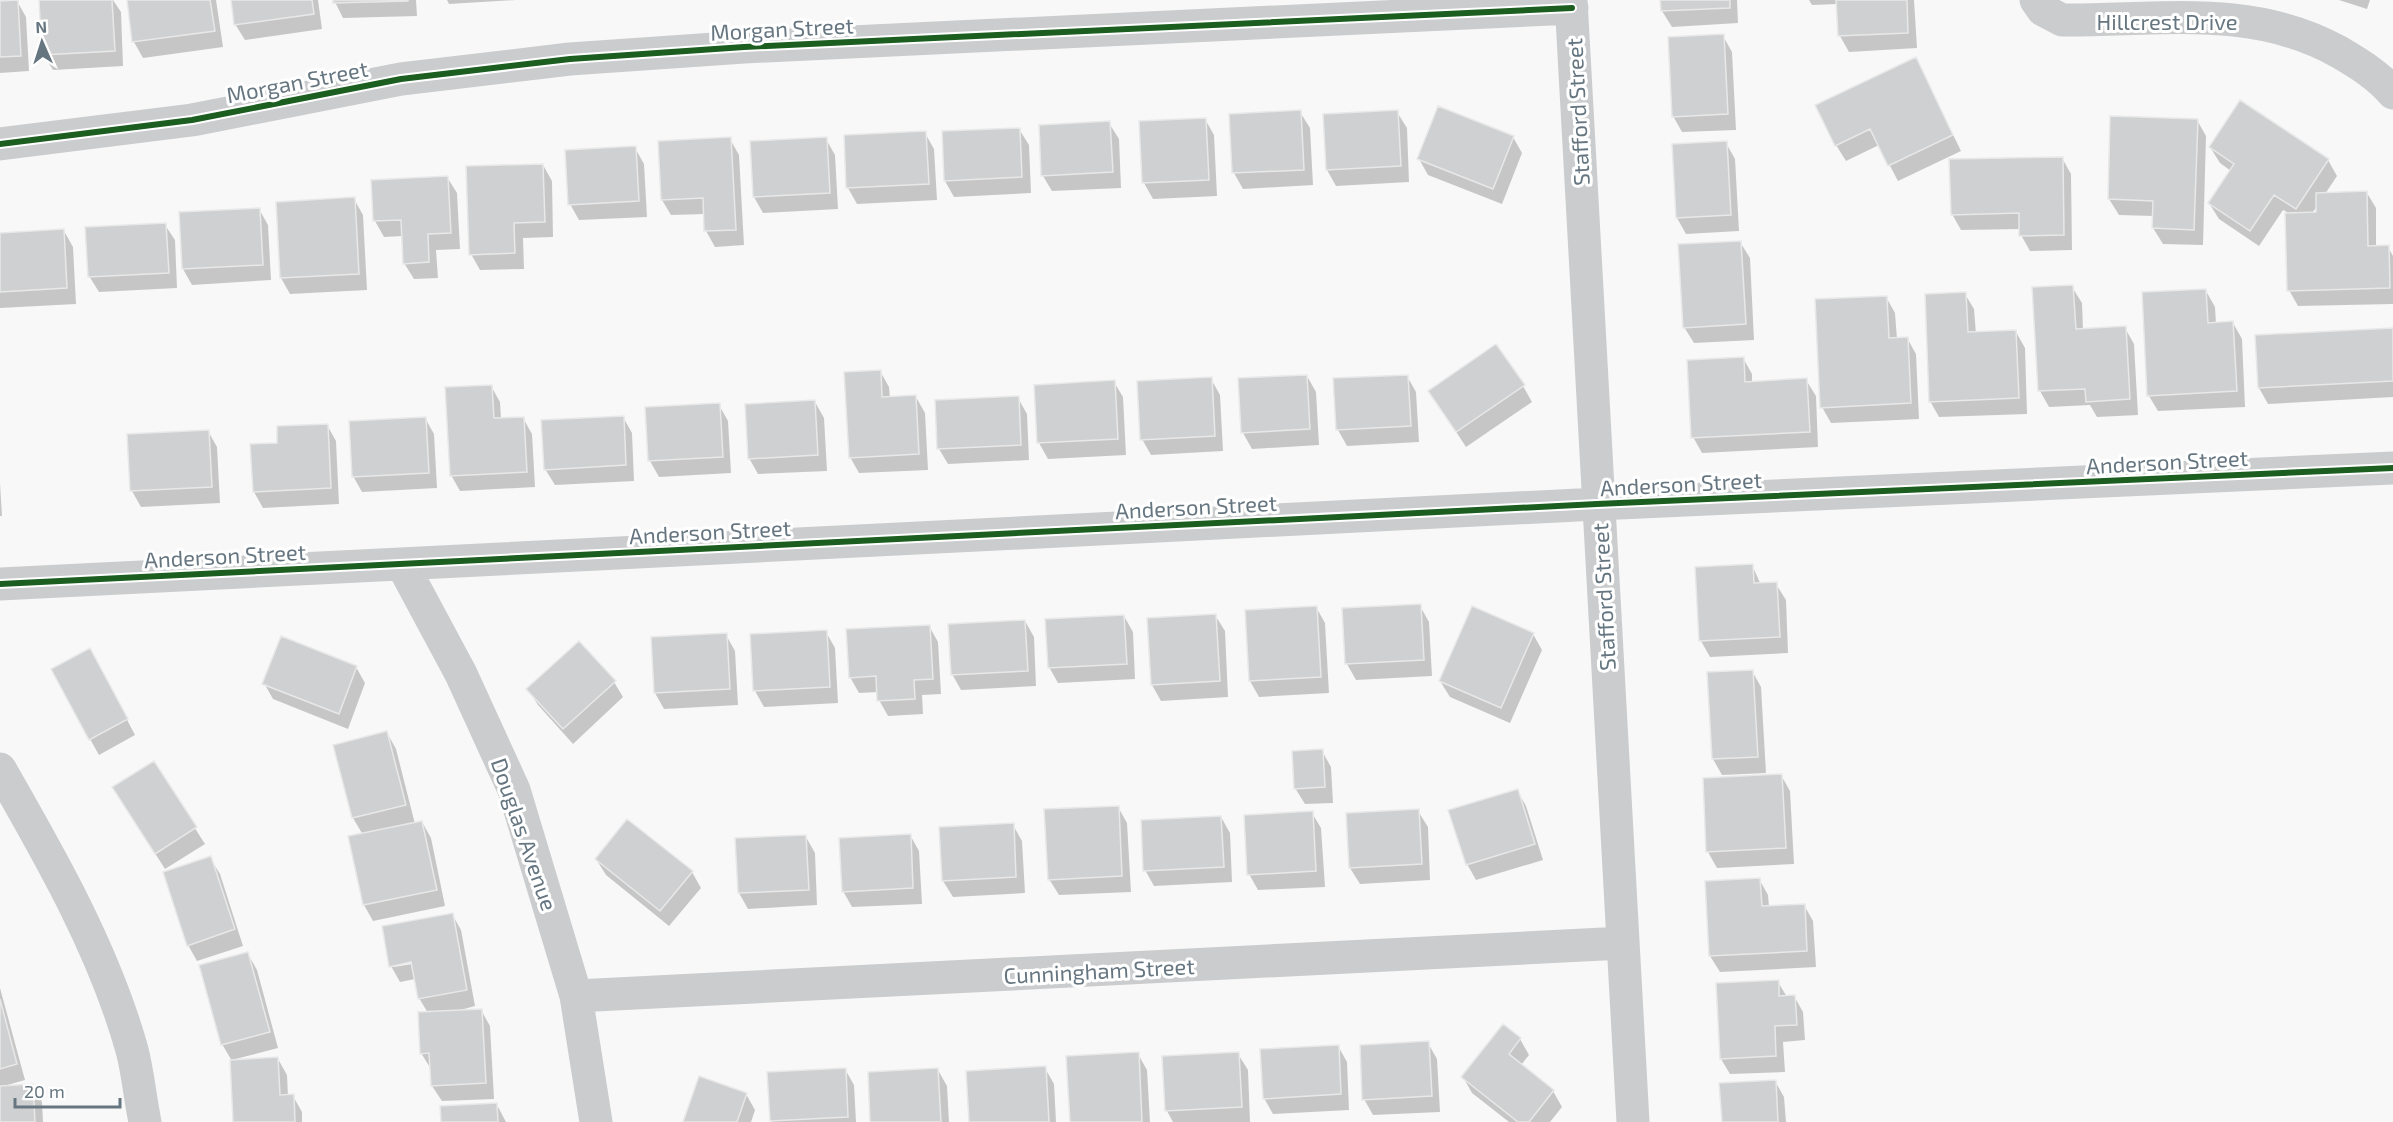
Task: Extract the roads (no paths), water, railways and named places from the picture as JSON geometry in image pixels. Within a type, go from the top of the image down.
[{"type":"street","name":"Hillcrest Drive","points":[[2036,0],[2043,10],[2062,20],[2226,17],[2264,24],[2313,38],[2365,67],[2392,90]]},
{"type":"street","name":"Morgan Street","points":[[0,144],[192,120],[401,79],[570,59],[744,47],[1571,4]]},
{"type":"street","name":"Stafford Street","points":[[1571,4],[1633,1122]]},
{"type":"street","name":"Anderson Street","points":[[0,584],[1597,504],[2393,468]]},
{"type":"street","name":"Douglas Avenue","points":[[402,564],[461,674],[514,790],[576,996],[596,1122]]},
{"type":"street","points":[[0,769],[55,865],[103,968],[132,1051],[144,1122]]},
{"type":"street","name":"Cunningham Street","points":[[576,996],[1623,943]]}]
